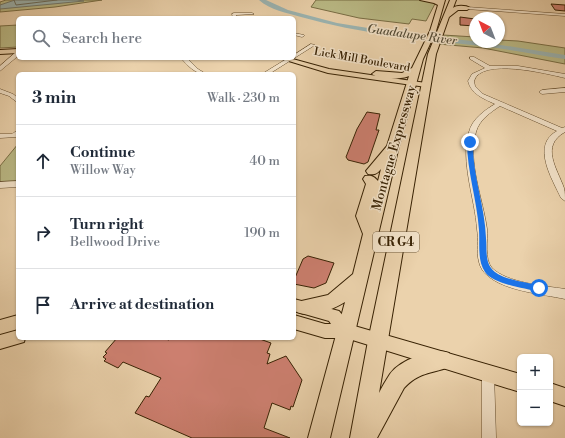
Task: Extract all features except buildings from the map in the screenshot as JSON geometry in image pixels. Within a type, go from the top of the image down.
[{"type":"highway","points":[[423,0],[441,2]]},
{"type":"highway","points":[[453,1],[456,5],[467,8]]},
{"type":"highway","name":"Montague Expressway","points":[[319,438],[370,233],[393,146],[416,68],[423,51],[433,43],[440,32],[453,1]]},
{"type":"highway","name":"Montague Expressway","points":[[361,438],[377,341],[432,54],[433,31],[441,2]]},
{"type":"highway","points":[[447,16],[456,8],[467,8]]},
{"type":"highway","points":[[379,77],[403,76],[416,68]]},
{"type":"highway","points":[[379,77],[398,84],[408,95]]},
{"type":"highway","points":[[370,233],[363,216],[373,183],[370,175],[376,169],[380,159],[393,146]]},
{"type":"highway","points":[[298,306],[319,306],[331,303],[344,294],[359,277]]},
{"type":"highway","points":[[365,438],[397,381],[404,373],[416,365],[442,360]]},
{"type":"main road","points":[[0,50],[16,51]]},
{"type":"main road","name":"Lick Mill Boulevard","points":[[296,60],[328,71],[426,84]]},
{"type":"main road","points":[[298,306],[334,316],[346,331]]},
{"type":"main road","points":[[0,327],[16,323]]},
{"type":"main road","points":[[296,323],[324,331],[346,331],[517,382]]},
{"type":"main road","points":[[0,342],[16,338]]},
{"type":"main road","points":[[553,393],[565,397]]},
{"type":"street","points":[[467,8],[565,15]]},
{"type":"street","points":[[234,16],[234,14],[252,14]]},
{"type":"street","points":[[296,37],[302,36]]},
{"type":"street","points":[[296,55],[313,45]]},
{"type":"street","points":[[0,69],[16,53]]},
{"type":"street","points":[[472,58],[489,68]]},
{"type":"street","points":[[186,60],[200,72]]},
{"type":"street","points":[[268,72],[287,60]]},
{"type":"street","points":[[563,129],[499,104],[481,95],[472,88],[471,83],[474,75],[489,68],[527,68],[565,76]]},
{"type":"street","points":[[542,92],[565,90]]},
{"type":"street","points":[[0,91],[11,95],[16,99]]},
{"type":"street","points":[[499,104],[483,115],[477,122],[470,142],[470,155],[482,230],[483,260],[488,271],[500,279],[565,294]]},
{"type":"street","points":[[563,129],[552,136],[547,147],[550,166],[565,198]]},
{"type":"street","points":[[0,136],[16,134]]},
{"type":"street","points":[[0,185],[16,184]]},
{"type":"street","points":[[488,373],[489,438]]},
{"type":"green space","points":[[6,0],[102,0],[55,7],[0,12],[0,2]]},
{"type":"green space","points":[[316,0],[437,0],[426,21],[412,19],[409,24],[359,18],[311,7]]},
{"type":"green space","points":[[16,25],[16,47],[0,48],[0,26]]},
{"type":"green space","points":[[443,35],[469,37],[469,47],[438,44]]},
{"type":"green space","points":[[505,40],[565,48],[565,64],[483,48],[505,48]]},
{"type":"green space","points":[[16,146],[16,182],[0,183],[0,166]]},
{"type":"water","points":[[15,0],[84,1],[0,9],[0,5]]},
{"type":"waterway","name":"Guadalupe River","points":[[262,0],[270,5],[286,11],[336,25],[405,36],[482,44],[565,57]]},
{"type":"route","points":[[470,142],[470,155],[482,230],[483,260],[488,271],[500,279],[539,288]]}]
